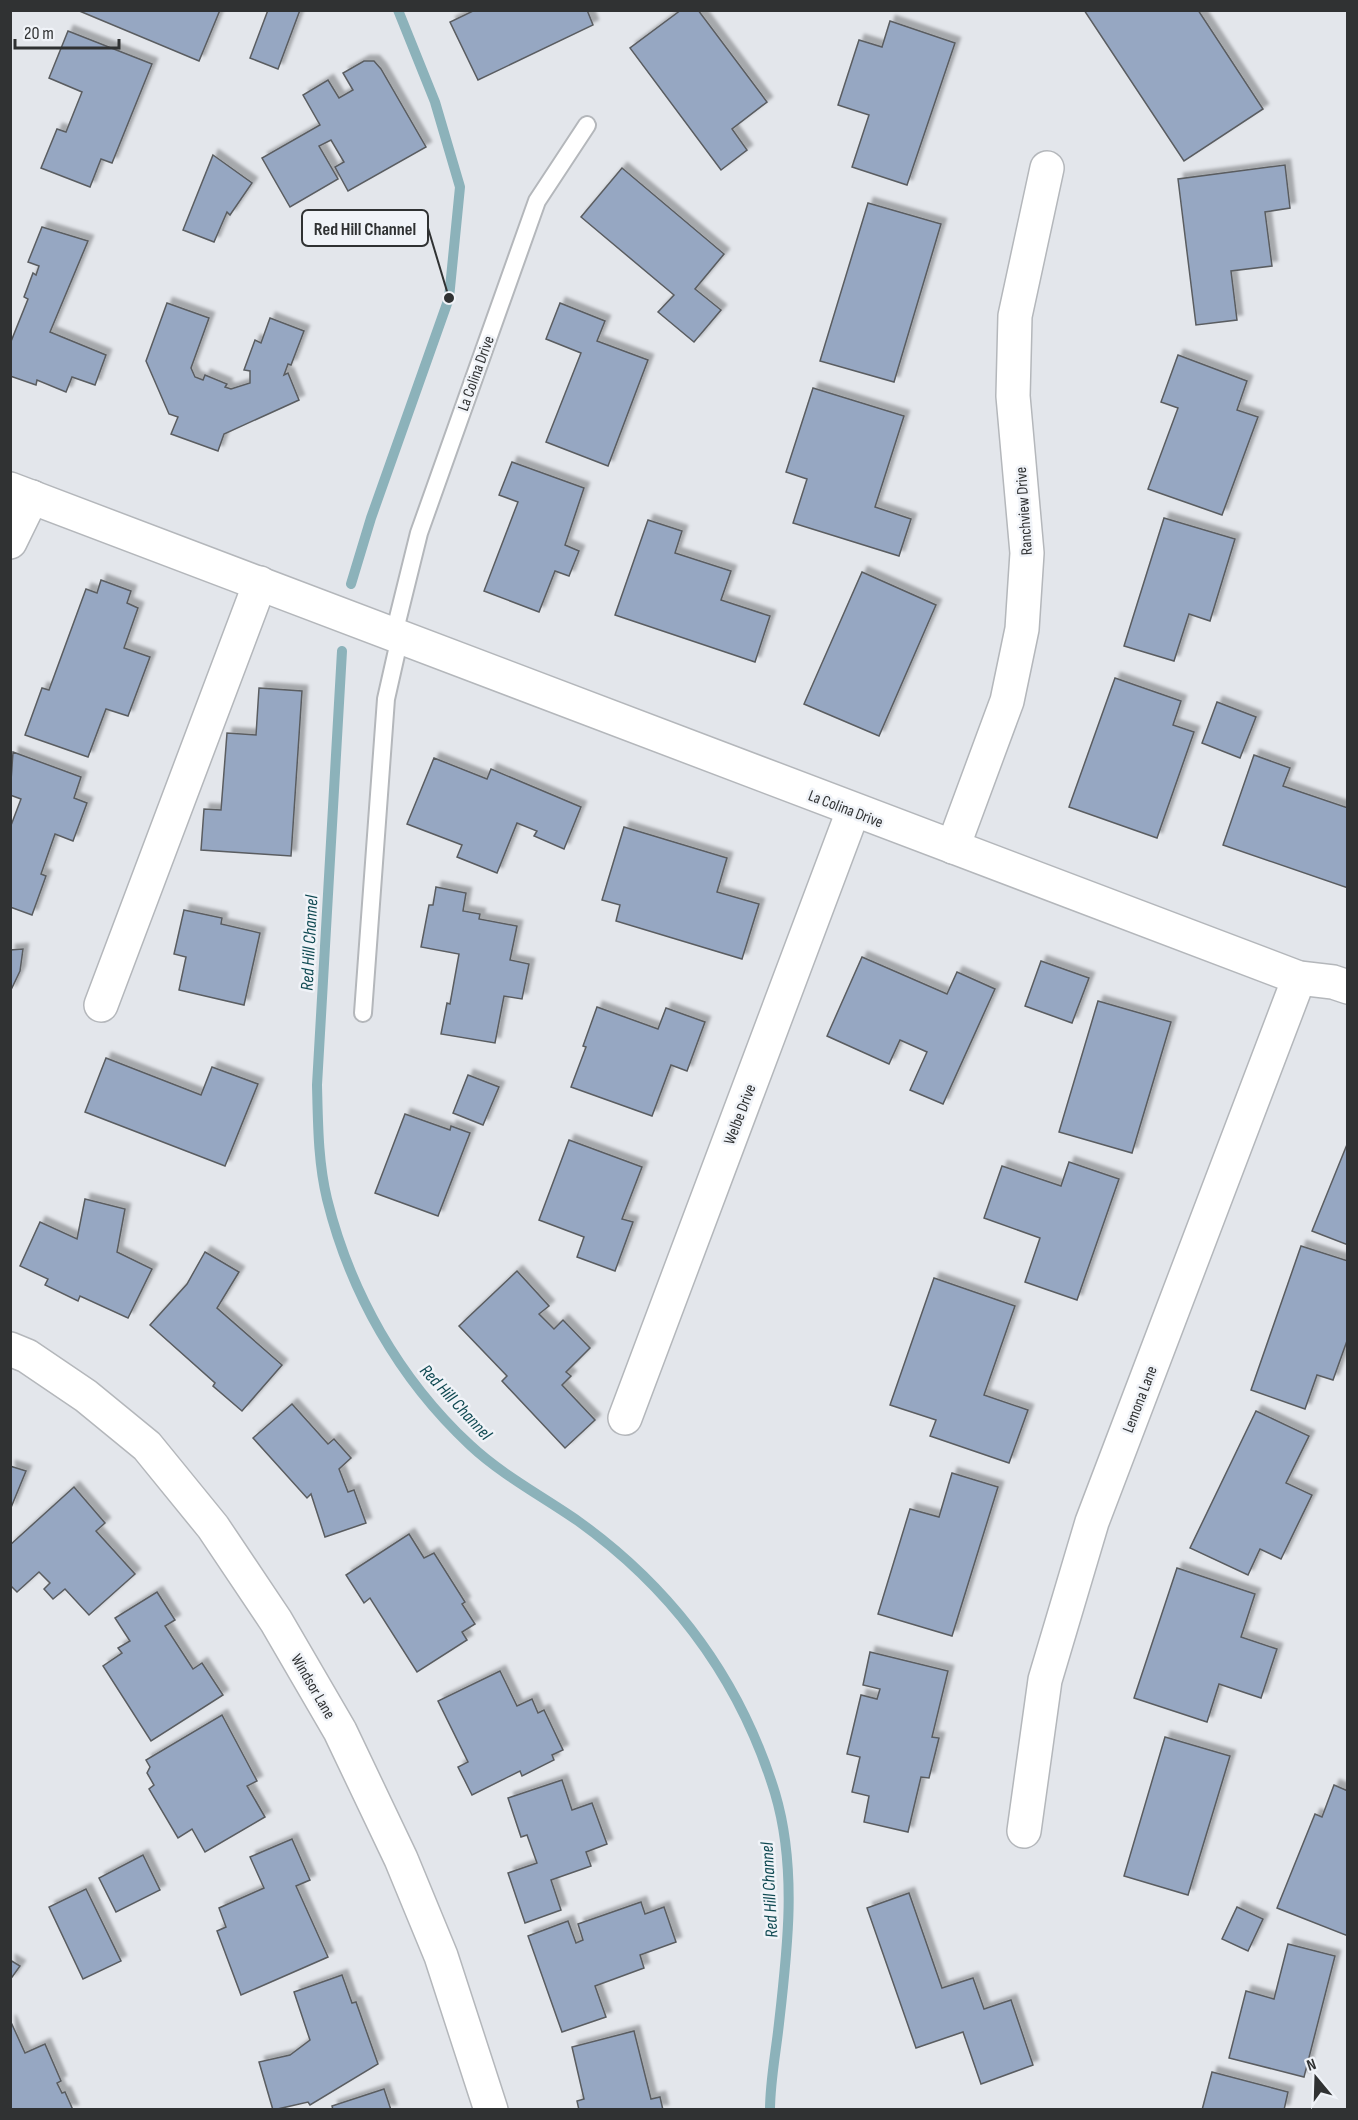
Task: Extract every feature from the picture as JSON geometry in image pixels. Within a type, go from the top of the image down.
[{"type":"street","name":"Ranchview Drive","points":[[952,847],[1007,701],[1022,630],[1027,553],[1013,396],[1015,316],[1047,168]]},
{"type":"street","name":"La Colina Drive","points":[[21,493],[853,811],[1299,978],[1333,982],[1347,987]]},
{"type":"street","points":[[10,542],[21,493]]},
{"type":"street","points":[[101,1005],[260,584]]},
{"type":"street","name":"Welbe Drive","points":[[625,1418],[853,811]]},
{"type":"street","name":"La Colina Drive","points":[[1299,978],[1325,1002],[1347,1011]]},
{"type":"street","name":"Lemona Lane","points":[[1024,1832],[1045,1680],[1092,1522],[1299,978]]},
{"type":"street","name":"Windsor Lane","points":[[10,1349],[27,1356],[86,1396],[147,1446],[213,1527],[276,1621],[340,1731],[401,1859],[441,1956],[491,2109]]},
{"type":"lane","name":"La Colina Drive","points":[[397,636],[419,533],[537,201],[587,125]]},
{"type":"lane","points":[[363,1013],[386,699],[397,636]]},
{"type":"building","points":[[77,10],[220,10],[199,61]]},
{"type":"building","points":[[268,10],[300,10],[278,69],[250,58]]},
{"type":"building","points":[[475,10],[587,10],[593,25],[478,80],[450,22]]},
{"type":"building","points":[[681,10],[698,10],[767,102],[732,129],[747,150],[721,170],[630,48]]},
{"type":"building","points":[[1084,10],[1198,10],[1263,109],[1184,161]]},
{"type":"building","points":[[890,21],[955,43],[907,185],[852,167],[869,115],[838,105],[859,40],[882,47]]},
{"type":"building","points":[[68,31],[152,64],[112,163],[101,159],[90,187],[41,168],[57,129],[66,132],[82,92],[49,78]]},
{"type":"building","points":[[364,61],[374,61],[381,69],[426,147],[348,191],[335,167],[344,162],[331,140],[319,146],[338,179],[290,207],[262,158],[320,125],[303,95],[328,80],[339,98],[353,90],[343,73]]},
{"type":"building","points":[[213,155],[252,183],[230,215],[227,212],[214,242],[183,230]]},
{"type":"building","points":[[1285,165],[1290,208],[1265,212],[1272,266],[1231,271],[1237,320],[1196,325],[1178,179]]},
{"type":"building","points":[[622,168],[724,254],[695,289],[721,310],[694,342],[658,312],[674,295],[581,217]]},
{"type":"building","points":[[868,203],[941,224],[894,382],[820,361]]},
{"type":"building","points":[[42,227],[88,241],[50,332],[106,355],[95,385],[72,377],[66,392],[37,380],[36,385],[10,376],[10,344],[28,299],[24,297],[33,273],[36,275],[39,266],[28,262]]},
{"type":"building","points":[[167,303],[209,318],[191,368],[195,377],[203,380],[205,375],[227,384],[225,387],[231,389],[250,383],[250,371],[244,370],[255,340],[261,343],[270,318],[304,331],[291,365],[288,364],[284,375],[288,373],[299,400],[224,434],[218,451],[171,434],[178,417],[169,414],[146,361]]},
{"type":"building","points":[[560,303],[605,321],[597,341],[648,360],[608,466],[546,442],[581,353],[546,339]]},
{"type":"building","points":[[1178,355],[1247,381],[1237,410],[1258,417],[1222,515],[1148,489],[1178,408],[1161,402]]},
{"type":"building","points":[[813,388],[904,416],[875,507],[911,519],[899,556],[793,523],[807,479],[786,472]]},
{"type":"building","points":[[512,462],[584,488],[565,545],[579,551],[569,576],[555,571],[539,612],[484,591],[518,502],[499,495]]},
{"type":"building","points":[[1164,518],[1235,539],[1210,621],[1189,614],[1174,661],[1124,646]]},
{"type":"building","points":[[648,520],[682,531],[675,553],[731,571],[721,600],[770,616],[755,662],[615,615]]},
{"type":"building","points":[[862,572],[936,605],[879,736],[804,704]]},
{"type":"building","points":[[101,580],[131,591],[127,603],[138,608],[124,648],[150,657],[128,716],[106,709],[88,757],[25,735],[42,688],[49,690],[86,589],[97,593]]},
{"type":"building","points":[[1115,678],[1181,701],[1173,725],[1194,732],[1157,838],[1069,807]]},
{"type":"building","points":[[259,688],[302,691],[291,856],[201,850],[204,809],[221,810],[227,733],[256,735]]},
{"type":"building","points":[[1217,702],[1256,717],[1240,758],[1202,743]]},
{"type":"building","points":[[13,752],[81,777],[74,798],[87,803],[73,841],[55,834],[41,874],[46,876],[32,915],[10,907],[10,828],[21,799],[10,795]]},
{"type":"building","points":[[1254,755],[1290,768],[1283,786],[1348,808],[1348,888],[1223,845]]},
{"type":"building","points":[[434,758],[487,779],[491,769],[581,807],[564,849],[534,836],[537,831],[517,823],[497,873],[457,857],[462,845],[407,824]]},
{"type":"building","points":[[624,827],[727,858],[717,892],[759,904],[742,959],[616,921],[620,905],[602,900]]},
{"type":"building","points":[[436,887],[466,893],[463,911],[480,914],[479,919],[517,926],[510,960],[529,964],[522,999],[504,996],[495,1043],[441,1034],[447,1003],[450,1004],[459,954],[421,947],[429,905],[433,905]]},
{"type":"building","points":[[184,910],[222,918],[221,924],[260,933],[244,1005],[179,990],[186,957],[174,954]]},
{"type":"building","points":[[23,949],[20,971],[10,992],[10,950]]},
{"type":"building","points":[[862,957],[947,994],[957,972],[995,989],[943,1104],[910,1090],[927,1052],[900,1040],[889,1064],[827,1036]]},
{"type":"building","points":[[1041,961],[1089,978],[1072,1023],[1025,1006]]},
{"type":"building","points":[[1098,1001],[1171,1022],[1132,1153],[1059,1132]]},
{"type":"building","points":[[597,1007],[658,1029],[666,1008],[705,1022],[687,1071],[671,1065],[652,1116],[571,1087],[586,1047],[583,1046]]},
{"type":"building","points":[[106,1058],[201,1095],[212,1067],[258,1084],[225,1166],[85,1112]]},
{"type":"building","points":[[468,1075],[499,1087],[483,1125],[453,1113]]},
{"type":"building","points":[[405,1114],[450,1130],[451,1126],[470,1133],[438,1216],[375,1193]]},
{"type":"building","points":[[569,1140],[642,1167],[622,1219],[633,1222],[615,1271],[577,1257],[584,1237],[539,1220]]},
{"type":"building","points":[[1348,1142],[1348,1245],[1312,1231]]},
{"type":"building","points":[[1069,1162],[1119,1179],[1077,1300],[1025,1282],[1040,1238],[984,1218],[1002,1166],[1061,1186]]},
{"type":"building","points":[[85,1199],[125,1209],[117,1252],[152,1269],[128,1318],[80,1296],[78,1301],[45,1285],[48,1279],[20,1266],[40,1222],[77,1239]]},
{"type":"building","points":[[1301,1246],[1348,1261],[1348,1338],[1333,1380],[1317,1375],[1305,1409],[1251,1390]]},
{"type":"building","points":[[205,1252],[239,1272],[217,1308],[282,1365],[242,1411],[213,1386],[215,1383],[150,1325],[187,1284]]},
{"type":"building","points":[[517,1271],[549,1306],[539,1314],[554,1329],[563,1320],[590,1348],[566,1372],[571,1376],[562,1385],[595,1420],[565,1448],[502,1381],[507,1376],[459,1326]]},
{"type":"building","points":[[934,1278],[1015,1306],[984,1395],[1028,1410],[1009,1463],[930,1436],[936,1420],[890,1405]]},
{"type":"building","points":[[292,1404],[328,1444],[334,1439],[351,1458],[339,1469],[348,1492],[354,1490],[366,1523],[325,1537],[311,1494],[307,1498],[253,1438]]},
{"type":"building","points":[[1256,1411],[1309,1436],[1286,1483],[1312,1495],[1281,1559],[1260,1549],[1248,1575],[1190,1548]]},
{"type":"building","points":[[10,1466],[26,1471],[10,1510]]},
{"type":"building","points":[[952,1473],[998,1487],[952,1636],[878,1614],[910,1509],[939,1517]]},
{"type":"building","points":[[74,1487],[105,1523],[96,1531],[135,1574],[89,1615],[65,1589],[53,1599],[44,1589],[50,1583],[39,1572],[17,1592],[10,1585],[10,1545]]},
{"type":"building","points":[[409,1534],[424,1558],[434,1553],[465,1602],[462,1604],[475,1624],[462,1632],[467,1640],[417,1672],[370,1598],[364,1603],[346,1575]]},
{"type":"building","points":[[1177,1568],[1255,1594],[1241,1637],[1277,1649],[1261,1698],[1219,1684],[1207,1722],[1134,1698]]},
{"type":"building","points":[[157,1592],[175,1620],[165,1626],[193,1669],[202,1663],[223,1695],[151,1741],[103,1666],[122,1653],[118,1648],[130,1641],[115,1618]]},
{"type":"building","points":[[870,1652],[948,1671],[932,1737],[939,1738],[929,1778],[921,1777],[908,1832],[864,1822],[869,1796],[852,1792],[860,1757],[847,1754],[861,1695],[877,1699],[880,1689],[863,1685]]},
{"type":"building","points":[[500,1671],[517,1706],[532,1699],[538,1713],[544,1710],[563,1750],[552,1755],[554,1760],[522,1776],[520,1771],[472,1795],[458,1767],[468,1762],[438,1701]]},
{"type":"building","points":[[222,1715],[257,1781],[247,1786],[265,1817],[205,1852],[192,1829],[178,1838],[149,1789],[154,1785],[147,1773],[150,1767],[146,1760]]},
{"type":"building","points":[[1165,1737],[1230,1756],[1188,1895],[1124,1876]]},
{"type":"building","points":[[562,1780],[572,1810],[592,1803],[607,1844],[586,1852],[591,1866],[551,1880],[561,1910],[525,1923],[508,1873],[537,1863],[527,1835],[521,1837],[508,1798]]},
{"type":"building","points":[[1334,1785],[1348,1791],[1348,1936],[1277,1908],[1315,1814],[1322,1817]]},
{"type":"building","points":[[292,1839],[310,1880],[296,1886],[328,1957],[241,1995],[217,1931],[226,1927],[219,1908],[264,1888],[250,1857]]},
{"type":"building","points":[[143,1855],[160,1890],[116,1912],[99,1878]]},
{"type":"building","points":[[86,1889],[121,1961],[83,1979],[49,1907]]},
{"type":"building","points":[[909,1893],[942,1988],[973,1978],[984,2009],[1011,2000],[1033,2065],[981,2084],[963,2032],[916,2048],[867,1908]]},
{"type":"building","points":[[641,1902],[645,1914],[664,1907],[676,1942],[640,1955],[644,1968],[595,1986],[606,2017],[562,2032],[528,1936],[568,1921],[576,1943],[583,1940],[578,1924]]},
{"type":"building","points":[[1237,1907],[1263,1919],[1248,1951],[1222,1939]]},
{"type":"building","points":[[1288,1944],[1335,1956],[1304,2077],[1229,2058],[1246,1991],[1274,1999]]},
{"type":"building","points":[[10,1960],[20,1966],[10,1980]]},
{"type":"building","points":[[342,1975],[352,2003],[356,2002],[378,2064],[310,2105],[308,2102],[273,2110],[259,2062],[290,2055],[310,2040],[294,1992]]},
{"type":"building","points":[[10,2020],[25,2053],[45,2044],[61,2081],[57,2083],[62,2093],[65,2092],[73,2110],[10,2110]]},
{"type":"building","points":[[634,2031],[651,2099],[660,2097],[663,2110],[579,2110],[577,2101],[584,2099],[572,2047]]},
{"type":"building","points":[[1212,2072],[1288,2092],[1284,2110],[1202,2110]]},
{"type":"building","points":[[384,2089],[391,2110],[333,2110],[332,2106]]},
{"type":"waterway","name":"Red Hill Channel","points":[[351,584],[371,518],[449,298],[460,187],[435,102],[398,10]]},
{"type":"waterway","name":"Red Hill Channel","points":[[342,651],[317,1085],[322,1171],[337,1234],[349,1267],[380,1332],[421,1392],[444,1419],[482,1456],[578,1521],[613,1548],[644,1577],[673,1607],[699,1640],[723,1675],[743,1712],[775,1793],[786,1852],[787,1942],[770,2110]]},
{"type":"place","name":"Red Hill Channel","points":[[449,298]]}]
